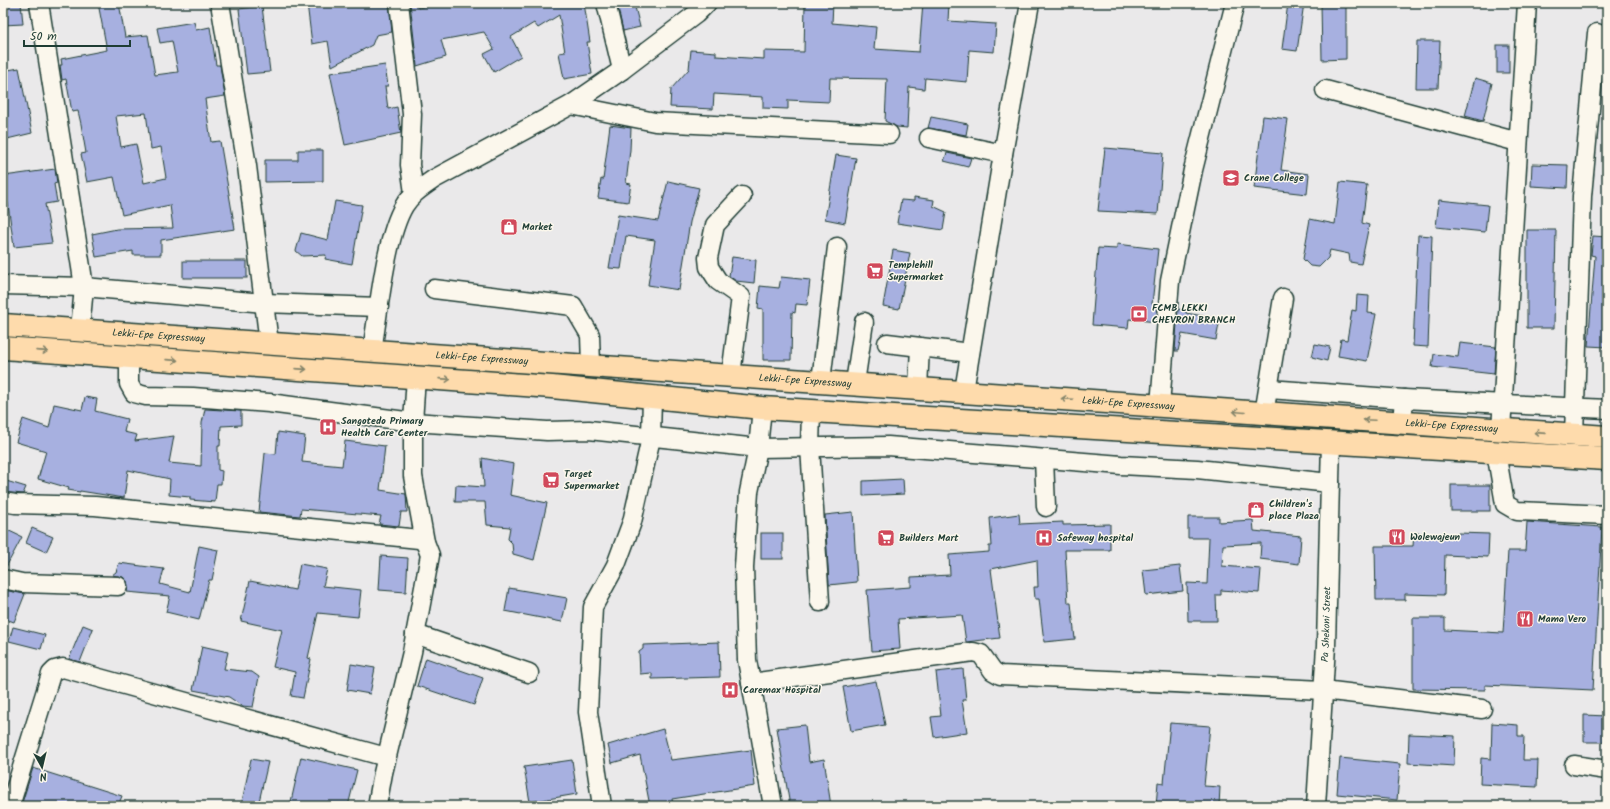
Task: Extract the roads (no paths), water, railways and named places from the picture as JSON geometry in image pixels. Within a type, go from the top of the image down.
[{"type":"highway","name":"Lekki-Epe Expressway","points":[[3,325],[1607,437]]},
{"type":"highway","points":[[3,348],[552,387],[762,408],[1607,458]]},
{"type":"street","points":[[39,3],[84,287],[80,330]]},
{"type":"street","points":[[220,3],[247,166],[269,343]]},
{"type":"street","points":[[399,3],[412,114],[410,165],[414,193]]},
{"type":"street","points":[[606,3],[622,70]]},
{"type":"street","points":[[372,350],[379,307],[396,225],[404,206],[414,193],[434,179],[571,105],[622,70],[696,14],[707,3]]},
{"type":"street","points":[[964,391],[1003,154],[1030,3]]},
{"type":"street","points":[[1160,405],[1170,281],[1193,170],[1235,3]]},
{"type":"street","points":[[1501,430],[1527,3]]},
{"type":"street","points":[[1574,435],[1582,196],[1597,33]]},
{"type":"street","points":[[1325,90],[1518,142]]},
{"type":"street","points":[[571,105],[655,122],[889,134]]},
{"type":"street","points":[[929,138],[1003,154]]},
{"type":"street","points":[[731,375],[741,302],[740,297],[718,281],[709,267],[708,258],[715,225],[742,196]]},
{"type":"street","points":[[820,381],[837,247]]},
{"type":"street","points":[[3,284],[84,287],[264,302],[379,307]]},
{"type":"street","points":[[434,289],[573,306],[590,335],[591,365]]},
{"type":"street","points":[[1264,414],[1283,298]]},
{"type":"street","points":[[855,384],[864,322]]},
{"type":"street","points":[[887,343],[970,353]]},
{"type":"street","points":[[918,388],[920,347]]},
{"type":"street","points":[[129,357],[129,384],[134,393],[146,396],[193,397],[269,403],[413,422],[547,431],[589,430],[651,438],[758,448],[849,445],[888,446],[1044,459],[1197,469],[1330,483]]},
{"type":"street","points":[[378,806],[386,757],[415,634],[430,556],[425,542],[413,476],[413,422],[416,377]]},
{"type":"street","points":[[1269,388],[1404,399],[1607,409]]},
{"type":"street","points":[[602,806],[588,712],[593,607],[616,565],[632,522],[651,438],[652,397]]},
{"type":"street","points":[[1402,422],[1404,399]]},
{"type":"street","points":[[762,408],[758,448],[749,492],[744,567],[747,660],[773,806]]},
{"type":"street","points":[[811,411],[810,447],[820,602]]},
{"type":"street","name":"Pa Shekoni Street","points":[[1316,806],[1326,646],[1331,441]]},
{"type":"street","points":[[1496,452],[1505,504],[1517,511],[1607,515]]},
{"type":"street","points":[[1044,459],[1046,507]]},
{"type":"street","points":[[3,502],[15,504],[95,506],[419,539],[425,542]]},
{"type":"street","points":[[3,579],[22,583],[118,586]]},
{"type":"street","points":[[415,634],[529,673]]},
{"type":"street","points":[[751,683],[973,652],[981,654],[993,671],[1000,675],[1323,690],[1482,709]]},
{"type":"street","points":[[10,806],[51,674],[56,670],[63,668],[386,757]]},
{"type":"street","points":[[1574,765],[1607,770]]},
{"type":"place","name":"Crane College","points":[[1231,178]]},
{"type":"place","name":"Market","points":[[509,227]]},
{"type":"place","name":"Templehill Supermarket","points":[[875,271]]},
{"type":"place","name":"FCMB LEKKI CHEVRON BRANCH","points":[[1139,314]]},
{"type":"place","name":"Sangotedo Primary Health Care Center","points":[[328,427]]},
{"type":"place","name":"Target Supermarket","points":[[551,480]]},
{"type":"place","name":"Children's place Plaza","points":[[1256,510]]},
{"type":"place","name":"Wolewajeun","points":[[1397,537]]},
{"type":"place","name":"Builders Mart","points":[[886,538]]},
{"type":"place","name":"Safeway hospital","points":[[1044,538]]},
{"type":"place","name":"Mama Vero","points":[[1525,619]]},
{"type":"place","name":"Caremax Hospital","points":[[730,690]]}]
